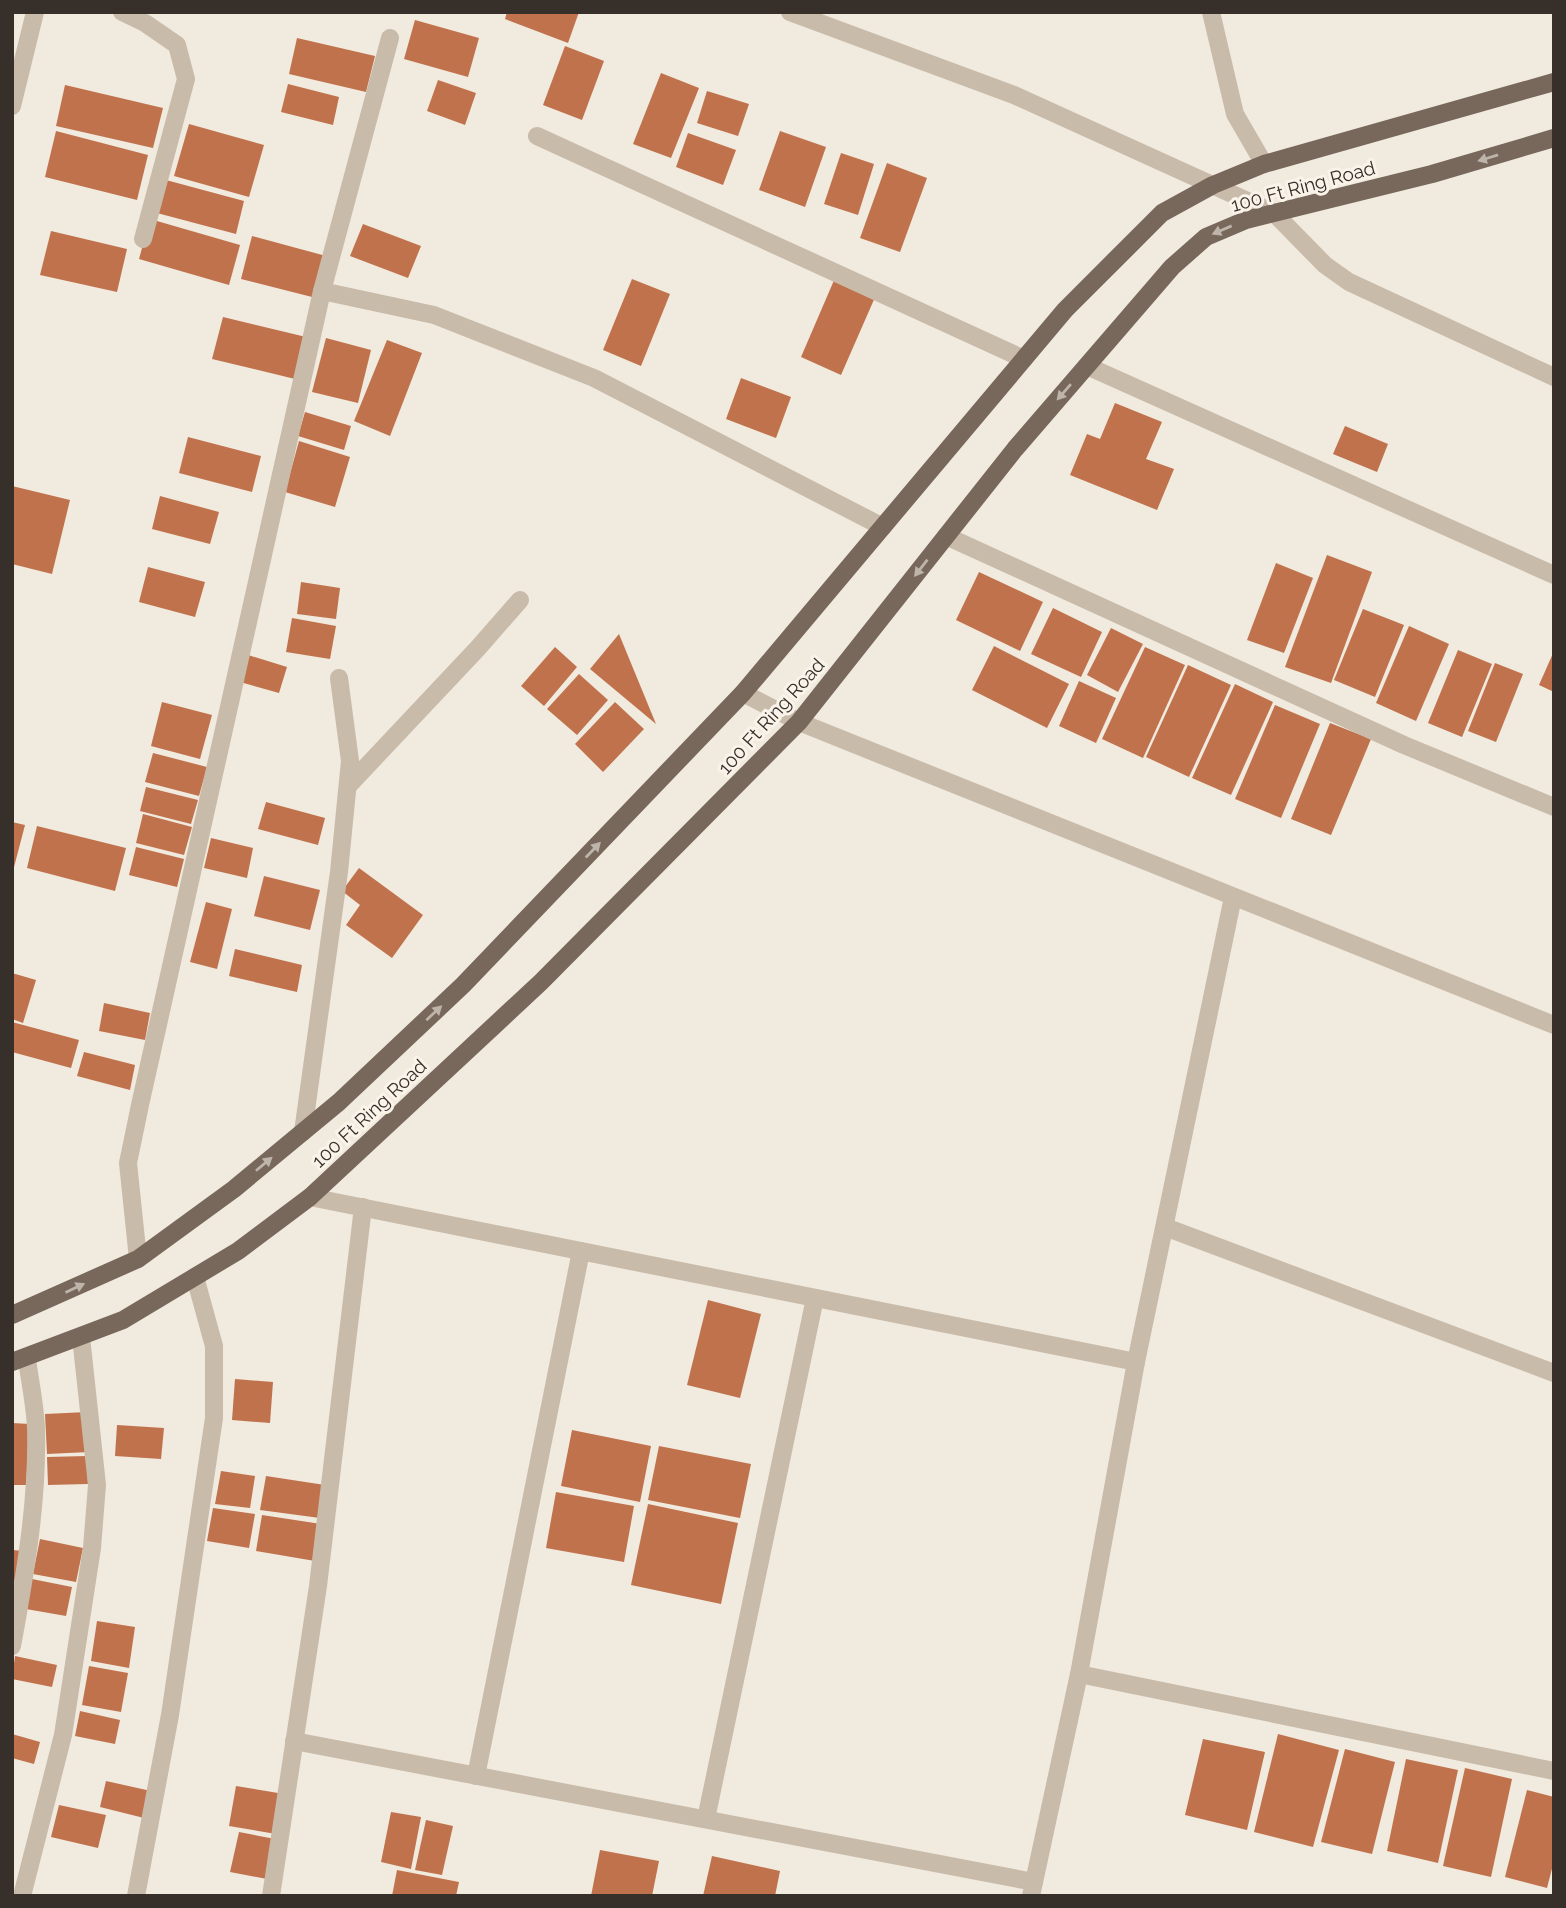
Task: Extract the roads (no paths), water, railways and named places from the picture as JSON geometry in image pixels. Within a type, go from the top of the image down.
[{"type":"main road","name":"100 Ft Ring Road","points":[[12,1315],[138,1259],[234,1189],[339,1102],[463,985],[743,692],[1065,310],[1163,213],[1213,185],[1264,164],[1554,82]]},
{"type":"main road","name":"100 Ft Ring Road","points":[[19,1361],[123,1320],[238,1251],[310,1196],[541,982],[799,722],[1015,449],[1172,267],[1206,237],[1246,220],[1432,174],[1554,138]]},
{"type":"street","points":[[12,106],[16,71],[35,12]]},
{"type":"street","points":[[122,12],[145,23],[177,45],[186,79],[143,239]]},
{"type":"street","points":[[790,12],[1014,95],[1274,213],[1325,265],[1349,282],[1554,377]]},
{"type":"street","points":[[1211,12],[1235,114],[1264,164]]},
{"type":"street","points":[[138,1259],[128,1163],[322,290],[390,38]]},
{"type":"street","points":[[537,136],[1024,359]]},
{"type":"street","points":[[322,290],[434,315],[594,378],[883,527]]},
{"type":"street","points":[[1087,366],[1554,575]]},
{"type":"street","points":[[946,536],[1404,745],[1554,807]]},
{"type":"street","points":[[348,786],[520,600]]},
{"type":"street","points":[[303,1132],[339,872],[350,761],[339,678]]},
{"type":"street","points":[[743,692],[799,722],[1554,1025]]},
{"type":"street","points":[[294,1741],[706,1819],[1032,1889],[1079,1674],[1136,1362],[1233,897]]},
{"type":"street","points":[[310,1196],[1136,1362]]},
{"type":"street","points":[[271,1896],[318,1586],[363,1207]]},
{"type":"street","points":[[1165,1227],[1554,1373]]},
{"type":"street","points":[[476,1776],[581,1251]]},
{"type":"street","points":[[136,1896],[170,1715],[214,1418],[214,1346],[195,1277]]},
{"type":"street","points":[[706,1819],[815,1298]]},
{"type":"street","points":[[22,1896],[63,1735],[92,1548],[97,1485],[81,1337]]},
{"type":"street","points":[[12,1646],[24,1579],[35,1484],[36,1426],[19,1361]]},
{"type":"street","points":[[1079,1674],[1554,1771]]}]
